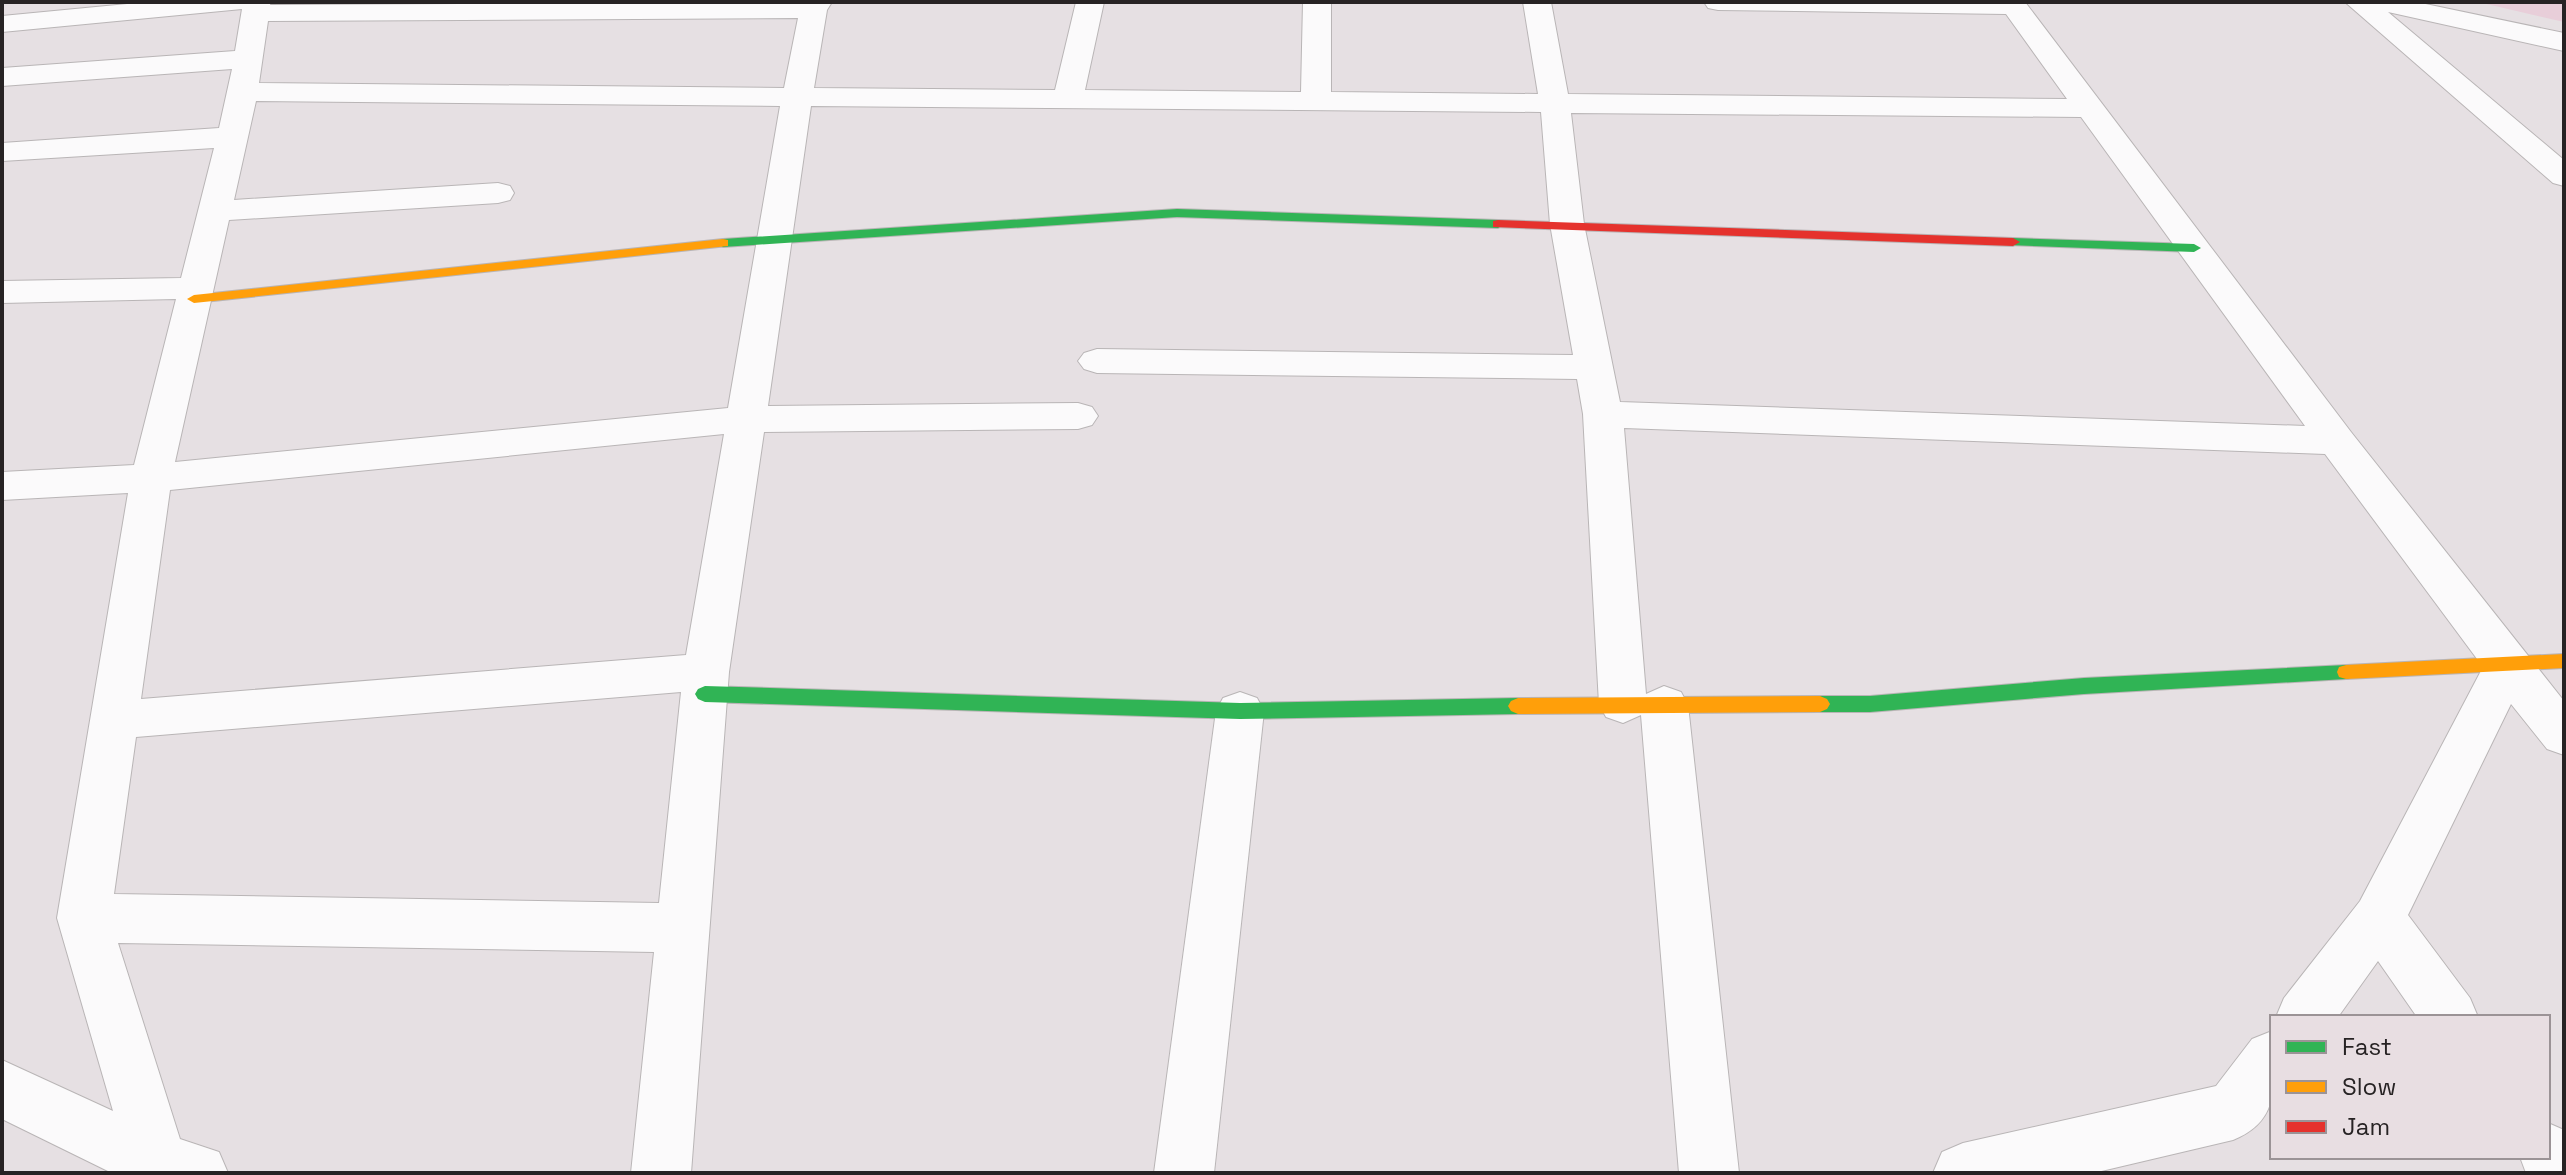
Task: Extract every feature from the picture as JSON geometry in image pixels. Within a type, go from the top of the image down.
[{"type":"street","points":[[1068,98],[1090,2]]},
{"type":"street","points":[[1316,101],[1317,2]]},
{"type":"street","points":[[1537,2],[1555,103],[1567,224],[1603,414],[1709,1173]]},
{"type":"street","points":[[1718,2],[2012,4],[2337,441],[2564,735]]},
{"type":"street","points":[[2359,2],[2564,176]]},
{"type":"street","points":[[2378,2],[2414,6],[2564,42]]},
{"type":"street","points":[[2,24],[250,6],[813,5],[705,683],[661,1173]]},
{"type":"street","points":[[172,1170],[84,918],[151,478],[246,76],[250,6]]},
{"type":"street","points":[[2,77],[246,76],[797,97],[2091,108]]},
{"type":"street","points":[[2,152],[232,137]]},
{"type":"street","points":[[214,211],[498,193]]},
{"type":"street","points":[[2,292],[195,293],[777,237],[1177,213],[1567,224],[2194,248]]},
{"type":"street","points":[[1097,361],[1594,367]]},
{"type":"street","points":[[1603,414],[2337,441]]},
{"type":"street","points":[[2,486],[151,478],[747,419],[1078,416]]},
{"type":"street","points":[[114,720],[705,683],[1240,711],[1870,704],[2084,686],[2564,661]]},
{"type":"street","points":[[2306,1015],[2379,918],[2507,665]]},
{"type":"street","points":[[1184,1173],[1240,711]]},
{"type":"street","points":[[84,918],[683,928]]},
{"type":"street","points":[[2379,918],[2449,1015]]},
{"type":"street","points":[[1963,1173],[2233,1111],[2270,1062]]},
{"type":"street","points":[[2,1089],[172,1170]]},
{"type":"street","points":[[2550,1156],[2563,1173]]},
{"type":"shaded area","points":[[2478,2],[2564,2],[2564,22]]},
{"type":"traffic: fast","points":[[723,243],[1177,213],[1498,224]]},
{"type":"traffic: fast","points":[[2013,242],[2194,248]]},
{"type":"traffic: fast","points":[[1820,704],[1870,704],[2084,686],[2346,672]]},
{"type":"traffic: fast","points":[[705,694],[1240,711],[1518,706]]},
{"type":"traffic: slow","points":[[194,299],[723,243]]},
{"type":"traffic: slow","points":[[2346,672],[2564,661]]},
{"type":"traffic: slow","points":[[1518,706],[1820,704]]},
{"type":"traffic: jam","points":[[1498,224],[2013,242]]}]
